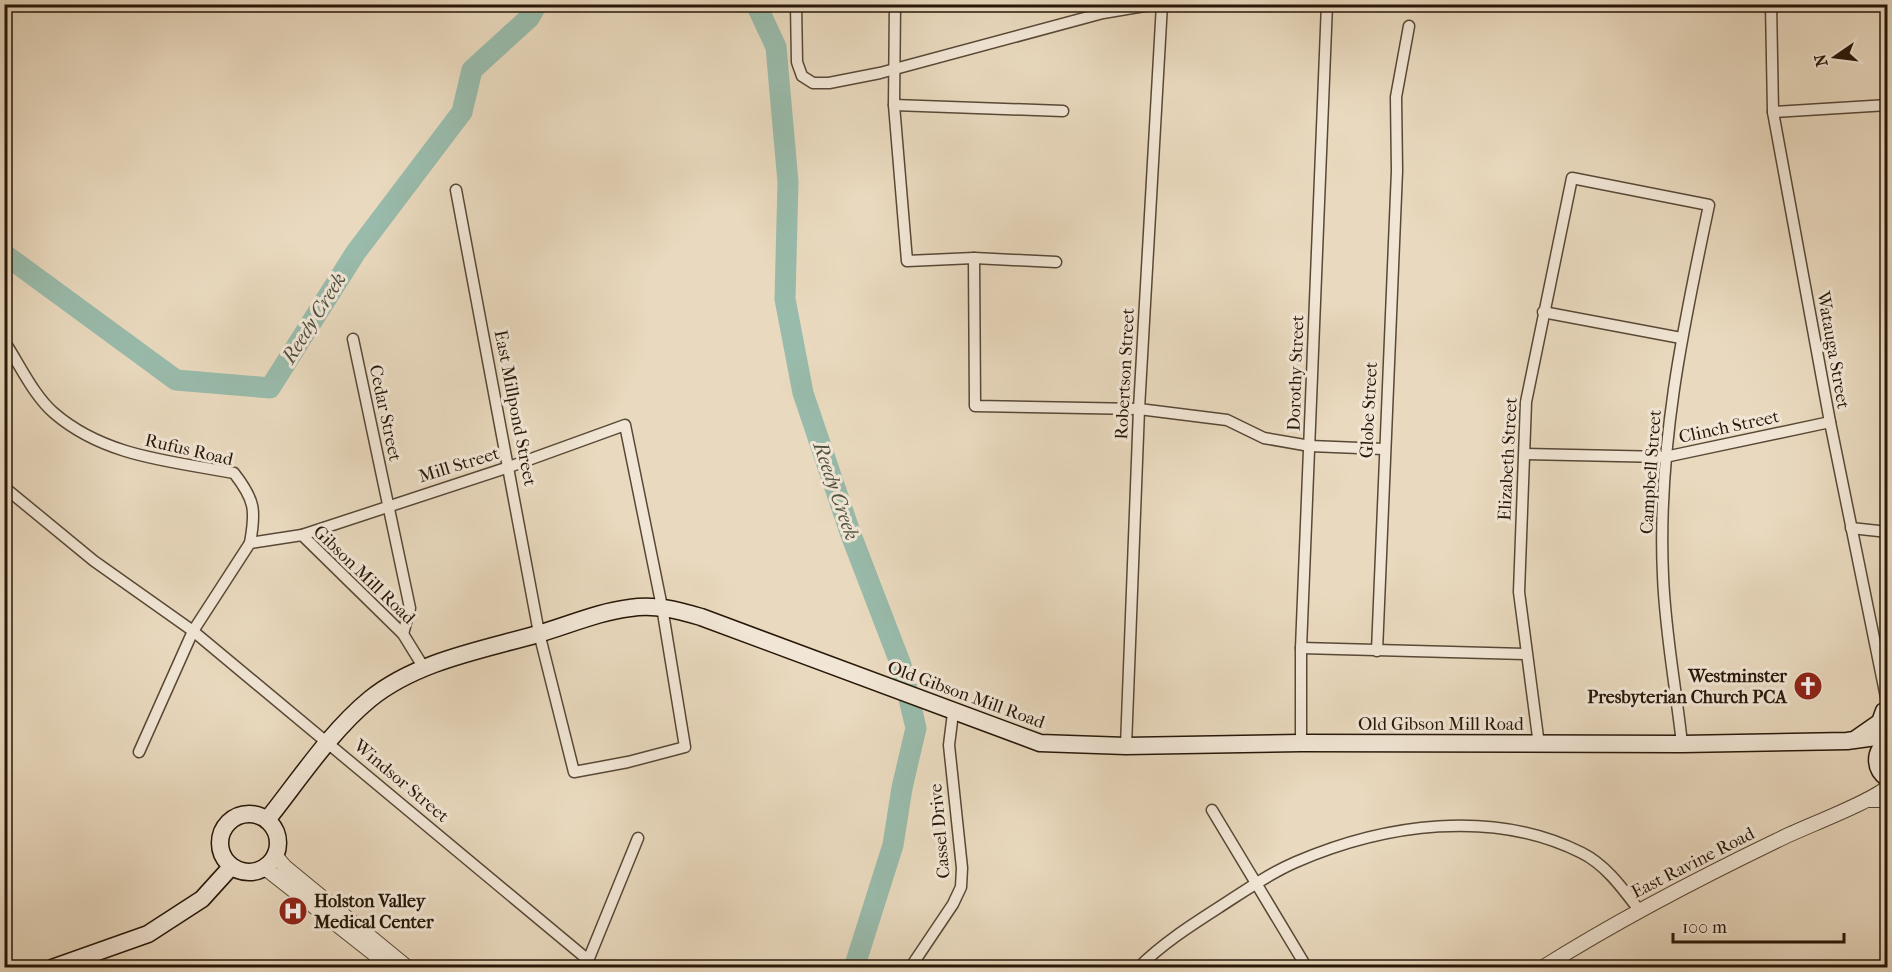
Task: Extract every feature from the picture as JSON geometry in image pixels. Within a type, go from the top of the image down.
[{"type":"main road","name":"Old Gibson Mill Road","points":[[267,820],[329,742],[370,699],[396,682],[424,668],[599,614],[631,608],[662,607],[701,616],[953,713],[1040,743],[1126,746],[1301,743],[1682,744],[1847,741],[1876,737],[1887,741]]},
{"type":"main road","points":[[1885,706],[1880,722],[1869,731],[1847,741],[1881,769],[1887,741]]},
{"type":"main road","points":[[249,813],[267,820],[277,835],[270,861],[248,872],[231,867],[225,860],[220,842],[226,825],[232,819],[249,813]]},
{"type":"main road","points":[[52,968],[148,934],[202,899],[231,867]]},
{"type":"street","points":[[796,4],[797,63],[807,81],[828,83],[880,73],[892,67],[1102,9],[1156,4]]},
{"type":"street","points":[[895,4],[892,67],[908,261],[974,258],[1056,262]]},
{"type":"street","name":"Robertson Street","points":[[1126,746],[1139,409],[1162,4]]},
{"type":"street","name":"Dorothy Street","points":[[1301,743],[1301,648],[1328,4]]},
{"type":"street","name":"Watauga Street","points":[[1771,4],[1773,112],[1885,706],[1887,741]]},
{"type":"street","name":"Globe Street","points":[[1377,651],[1397,171],[1396,97],[1409,26]]},
{"type":"street","points":[[894,105],[1063,111]]},
{"type":"street","points":[[1773,112],[1887,105]]},
{"type":"street","name":"Campbell Street","points":[[1572,178],[1709,205],[1681,338],[1665,457],[1663,576],[1682,744]]},
{"type":"street","name":"Elizabeth Street","points":[[1539,745],[1525,654],[1519,592],[1526,454],[1526,402],[1572,178]]},
{"type":"street","name":"East Millpond Street","points":[[456,190],[539,633],[574,772],[628,762],[686,747],[662,607]]},
{"type":"street","points":[[974,258],[975,406],[1139,409],[1227,420],[1264,438],[1310,446],[1384,449]]},
{"type":"street","points":[[1543,312],[1681,338]]},
{"type":"street","name":"Cedar Street","points":[[353,339],[410,608],[403,634]]},
{"type":"street","name":"Rufus Road","points":[[4,341],[52,412],[87,436],[144,458],[234,473],[249,492],[255,513],[250,543]]},
{"type":"street","name":"Clinch Street","points":[[1526,454],[1665,457],[1830,422]]},
{"type":"street","name":"Mill Street","points":[[302,535],[509,467],[625,425],[662,607]]},
{"type":"street","name":"Windsor Street","points":[[4,487],[94,561],[193,630],[329,742],[586,963]]},
{"type":"street","points":[[1851,528],[1887,532]]},
{"type":"street","name":"Gibson Mill Road","points":[[250,543],[302,535],[403,634],[424,668]]},
{"type":"street","points":[[139,752],[193,630],[250,543]]},
{"type":"street","points":[[1301,648],[1525,654]]},
{"type":"street","name":"Cassel Drive","points":[[910,968],[953,904],[961,886],[962,868],[949,745],[953,713]]},
{"type":"street","points":[[1881,769],[1867,800],[1882,800],[1887,804]]},
{"type":"street","name":"East Ravine Road","points":[[1542,968],[1639,910],[1778,840],[1883,792],[1887,786]]},
{"type":"street","points":[[1212,810],[1307,968]]},
{"type":"street","points":[[1138,968],[1152,953],[1185,929],[1294,862],[1355,840],[1417,827],[1462,826],[1508,830],[1546,838],[1584,853],[1616,878],[1639,910]]},
{"type":"street","points":[[586,963],[638,838]]},
{"type":"street","points":[[270,861],[392,968]]},
{"type":"street","points":[[270,861],[285,867],[408,968]]},
{"type":"waterway","name":"Reedy Creek","points":[[4,254],[176,380],[270,388],[356,252],[462,112],[472,70],[529,18],[537,4]]},
{"type":"waterway","name":"Reedy Creek","points":[[756,4],[776,47],[788,182],[785,299],[803,393],[851,535],[901,665],[916,728],[902,788],[893,845],[854,968]]},
{"type":"place","name":"Westminster Presbyterian Church PCA","points":[[1808,686]]},
{"type":"place","name":"Holston Valley Medical Center","points":[[293,911]]}]
